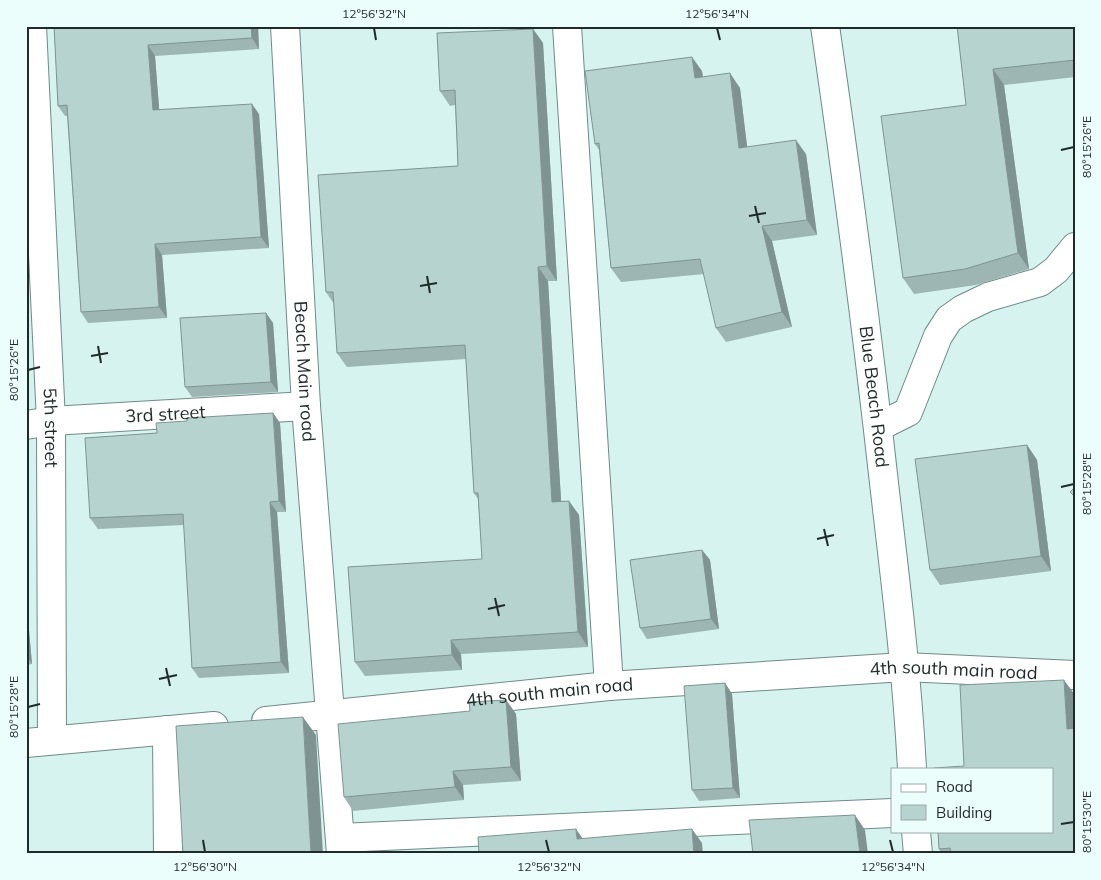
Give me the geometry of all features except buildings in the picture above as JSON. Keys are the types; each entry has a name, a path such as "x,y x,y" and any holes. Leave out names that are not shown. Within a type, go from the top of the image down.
{"street":[{"name":"5th street","path":"32,26 39,423 39,741"},
{"name":"Beach Main road","path":"285,26 306,406 329,716 341,846"},
{"path":"567,26 609,686"},
{"name":"Blue Beach Road","path":"825,26 857,250 878,427 904,667 912,768"},
{"path":"878,427 908,412 938,336 948,319 963,309 988,297 1040,282 1056,270 1075,247"},
{"name":"3rd street","path":"39,423 306,406"},
{"name":"4th south main road","path":"39,741 329,716 609,686 904,667 1075,675"},
{"path":"167,730 168,854"},
{"path":"341,846 891,813"},
{"path":"916,832 918,854"}]}
